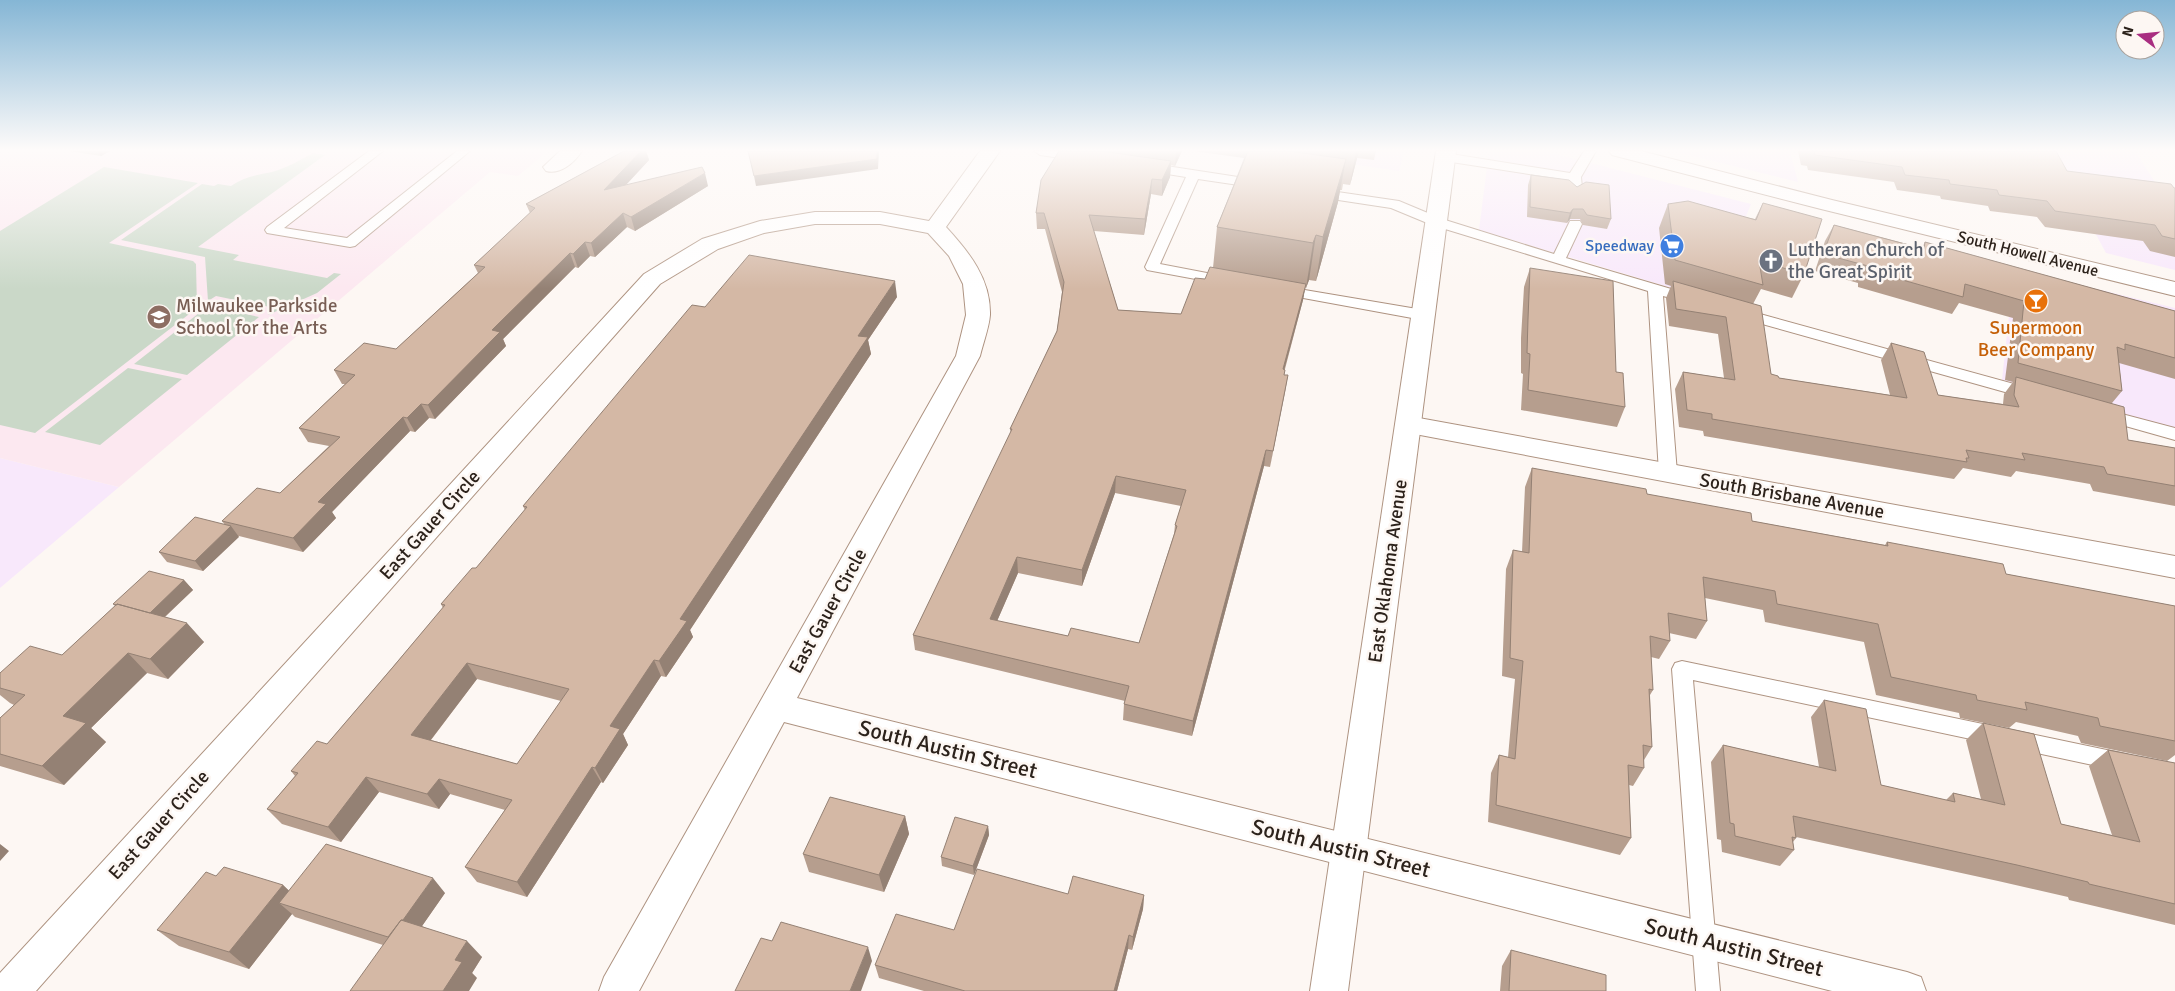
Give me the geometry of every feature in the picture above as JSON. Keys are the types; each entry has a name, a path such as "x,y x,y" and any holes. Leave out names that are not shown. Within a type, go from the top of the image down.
{"street":[{"path":"935,228 957,197"},
{"name":"East Oklahoma Avenue","path":"1329,991 1440,197"},
{"name":"South Howell Avenue","path":"1798,197 2175,289"},
{"name":"East Gauer Circle","path":"10,991 652,279 710,244 760,227 815,218 880,218 935,228 959,254 974,284 978,315 968,356 618,991"},
{"name":"South Brisbane Avenue","path":"1408,425 2175,566"},
{"name":"South Austin Street","path":"775,706 1907,991"}],"lane":[{"path":"316,197 272,230 350,243 407,197"},
{"path":"1184,197 1152,267 1240,283"},
{"path":"1349,197 1394,204 1437,222 1708,304"},
{"path":"1558,260 1575,224"},
{"path":"1270,288 1423,315"},
{"path":"1655,288 1668,473"},
{"path":"1725,310 2041,397"},
{"path":"2089,410 2175,434"},
{"path":"1708,991 1682,669 2136,766"}],"shaded area":[{"name":"Milwaukee Parkside School for the Arts","path":"0,197 460,197 119,487 0,458"},
{"path":"1483,197 1725,197 1751,204 1712,300 1479,230"},
{"path":"2076,197 2165,197 2175,213 2175,270 2106,253"},
{"path":"2014,269 2175,308 2175,428 2002,380"},
{"path":"0,458 119,487 0,588"}],"green space":[{"path":"55,197 177,197 109,243 193,261 196,264 197,308 35,433 0,425 0,231"},
{"path":"183,197 267,197 198,247 239,255 233,260 327,278 334,273 341,274 317,293 268,315 275,308 216,296 208,301 205,257 121,240"},
{"path":"208,306 259,317 187,375 134,364"},
{"path":"128,368 182,379 100,445 45,432"}],"building":[{"path":"538,197 664,197 631,217 623,213 591,243 585,242 573,254 570,253 492,330 500,332 428,405 421,404 407,418 403,417 318,502 326,504 293,538 222,521 257,488 280,493 340,437 299,428 355,375 334,370 364,343 396,349 485,267 474,265 535,208 526,204"},
{"path":"1038,197 1149,197 1145,219 1089,215 1118,310 1181,314 1195,278 1205,279 1210,267 1306,284 1283,369 1285,370 1284,375 1288,375 1273,451 1266,450 1193,721 1124,704 1129,686 913,635 1057,331 1064,282 1044,213 1036,213","holes":["1116,476 1186,490 1175,525 1177,526 1139,643 1071,628 1068,636 990,619 1017,557 1082,570"]},
{"path":"1229,197 1335,197 1323,237 1316,235 1313,243 1217,227"},
{"path":"1530,197 1610,197 1611,219 1587,215 1583,209 1573,209 1570,213 1530,207"},
{"path":"2017,197 2175,197 2175,239 2162,236 2155,225 2055,211 2047,201"},
{"path":"1688,201 1756,220 1763,203 1822,219 1804,274 1759,261 1763,285 1675,260 1668,204"},
{"path":"1834,225 1924,249 1925,242 2175,311 2175,358 2125,344 2125,350 2117,347 2122,391 2018,363 2024,301 1965,284 1963,297 1867,270 1868,266 1823,254"},
{"path":"749,255 895,281 858,336 868,337 680,619 687,621 659,661 654,660 610,726 620,729 595,768 592,767 517,882 465,867 512,800 439,779 427,794 366,777 328,827 267,809 298,773 291,771 317,741 327,744 445,605 441,604 472,568 476,568 527,507 523,506 692,305 705,307","holes":["467,663 569,689 517,764 411,735"]},
{"path":"1530,268 1613,281 1616,372 1623,373 1625,407 1528,390 1530,354 1527,353"},
{"path":"1673,281 1761,306 1771,374 1779,378 1907,398 1891,343 1924,352 1938,395 2019,407 2014,395 2016,377 2124,407 2128,440 2175,448 2175,486 2107,474 2104,467 2022,453 2025,460 1966,450 1969,458 1966,458 1967,462 1712,419 1712,414 1687,410 1683,372 1735,380 1726,317 1676,309"},
{"path":"1532,468 1646,489 1647,494 1751,513 1752,521 1888,546 1887,542 2003,564 2006,574 2175,606 2175,741 2100,726 2098,718 2025,702 2027,710 1977,700 1976,695 1891,677 1878,624 1777,604 1775,591 1703,577 1707,621 1668,613 1670,641 1650,636 1653,690 1649,689 1652,747 1643,745 1644,768 1628,765 1631,838 1496,805 1499,755 1515,759 1523,661 1510,658 1513,550 1529,553"},
{"path":"195,517 231,526 195,561 159,552"},
{"path":"149,571 184,580 150,613 113,604"},
{"path":"117,604 187,623 150,659 128,653 63,716 86,723 42,766 0,754 0,718 25,695 0,688 0,673 30,646 62,655"},
{"path":"1824,700 1866,709 1881,785 1955,802 1953,793 2005,805 1983,723 2034,734 2061,824 2140,842 2108,750 2175,763 2175,904 2017,865 1793,816 1796,838 1792,837 1794,850 1735,836 1734,824 1730,823 1723,745 1836,771"},
{"path":"830,797 905,816 879,875 803,854"},
{"path":"955,817 988,826 973,866 941,857"},
{"path":"326,844 433,878 403,920 388,937 279,903"},
{"path":"224,867 283,885 229,952 157,930 206,872 216,876"},
{"path":"977,869 1068,894 1073,876 1144,895 1133,937 1129,935 1114,991 965,991 875,965 896,914 954,930"},
{"path":"401,920 467,941 455,960 462,962 443,991 350,991"},
{"path":"781,922 868,947 850,991 735,991 761,938 772,941"},
{"path":"1511,950 1606,975 1606,991 1509,991"}],"place":[{"name":"Speedway","path":"1672,246"},
{"name":"Lutheran Church of the Great Spirit","path":"1771,261"},
{"name":"Supermoon Beer Company","path":"2036,301"},
{"name":"Milwaukee Parkside School for the Arts","path":"159,317"}]}
